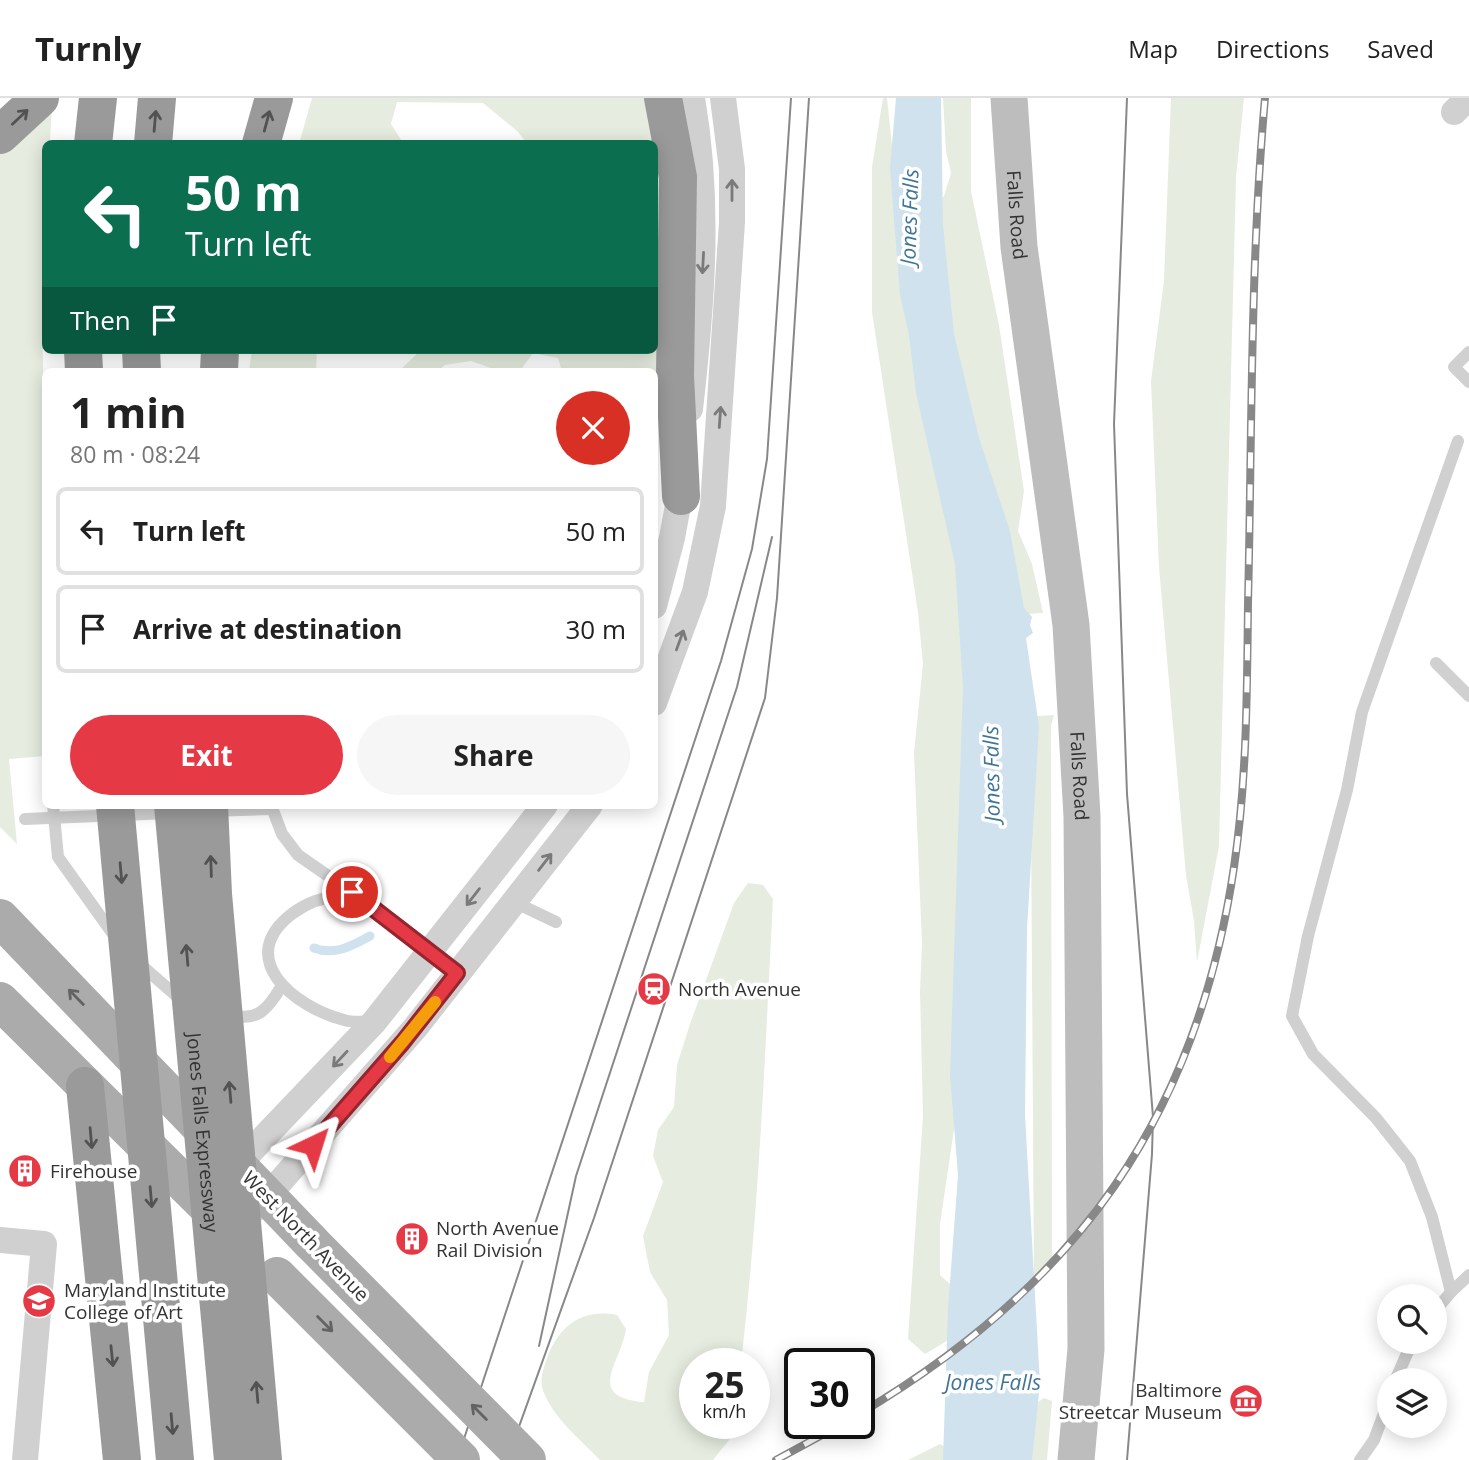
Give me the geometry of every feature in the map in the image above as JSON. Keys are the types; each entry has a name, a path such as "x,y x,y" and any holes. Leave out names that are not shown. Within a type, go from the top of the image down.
{"highway":[{"path":"0,135 40,98"},
{"path":"93,140 98,98"},
{"path":"153,140 157,98"},
{"path":"262,140 274,98"},
{"path":"663,98 678,177 675,376 681,496"},
{"path":"115,809 175,1460"},
{"name":"Jones Falls Expressway","path":"173,809 233,1460"},
{"path":"209,809 214,908 263,1460"},
{"path":"85,1086 122,1460"}],"main road":[{"name":"Falls Road","path":"1009,98 1019,247 1071,625 1082,816 1086,1349 1076,1460"},
{"name":"West North Avenue","path":"0,918 267,1197 527,1460"},
{"path":"0,1001 461,1460"}],"street":[{"path":"658,590 681,496 699,330 705,222 692,98"},
{"path":"658,693 695,593 713,506 732,222 732,169 723,98"},
{"path":"203,1202 374,1022 542,809"},
{"path":"234,1233 403,1042 587,809"},
{"path":"0,1240 44,1244 25,1460"}],"lane":[{"path":"1469,352 1454,367 1469,382"},
{"path":"1451,1292 1423,1188 1410,1161 1376,1118 1313,1054 1292,1016 1308,936 1348,790 1362,712 1458,440"},
{"path":"1436,663 1469,696"},
{"path":"25,819 54,811 162,809"},
{"path":"272,809 282,834 298,855 370,905 457,973"},
{"path":"54,811 58,858 107,930 181,1000 236,1016 256,1015 268,1008 281,987"},
{"path":"370,905 339,897 314,900 280,923 269,954 281,987 304,1005 345,1021 374,1022"},
{"path":"514,902 556,922"},
{"path":"1447,1297 1469,1275"},
{"path":"1362,1459 1377,1432"}],"shaded area":[{"path":"52,98 50,140 42,140 42,756 9,759 17,844 0,827 0,149"},
{"path":"312,98 648,98 662,145 658,483 658,368 561,368 558,358 538,354 658,354 658,140 524,140 483,103 397,102 391,124 401,140 300,140"},
{"path":"883,98 887,98 900,222 924,220 944,196 951,173 946,151 943,98 971,98 971,191 999,325 1024,491 1018,531 1032,564 1043,613 977,617 962,1075 940,1224 940,1275 974,1306 977,1323 925,1354 908,1339 923,1116 920,992 922,943 914,753 923,664 918,612 872,312 872,167"},
{"path":"1171,98 1244,98 1236,177 1219,846 1197,962 1194,921 1186,875 1159,567 1151,381 1164,281"},
{"path":"251,354 317,354 316,368 249,368"},
{"path":"417,354 532,354 522,368 491,368 471,361 441,368 402,368"},
{"path":"1054,715 1051,726 1052,1260 1034,1277 1031,820 1024,734 1037,716"},
{"path":"748,883 763,885 773,899 757,1189 743,1348 679,1348 679,1439 730,1439 713,1460 600,1460 553,1410 542,1386 543,1369 558,1337 573,1322 593,1314 617,1315 626,1329 611,1376 611,1386 615,1393 626,1399 644,1402 649,1372 669,1335 667,1300 650,1272 643,1236 663,1182 653,1156 658,1130 674,1107 677,1065 734,903"},
{"path":"1044,1398 1052,1401 1047,1460 1030,1460 1038,1402"},
{"path":"940,1444 954,1452 954,1460 908,1460"}],"water":[{"name":"Jones Falls","path":"896,98 941,98 943,225 954,334 979,438 1010,531 1024,608 1032,617 1030,625 1033,633 1026,638 1039,726 1027,929 1025,1115 1040,1384 1032,1460 943,1460 948,1309 958,1175 950,1075 963,687 955,564 916,393 909,335 900,295 890,168"}],"waterway":[{"path":"314,948 336,950 370,936"}],"tram line":[{"path":"457,1460 721,661 752,549 767,459 791,98"},
{"path":"507,1460 594,1218 765,698 777,598 809,98"},
{"path":"1127,98 1114,424 1127,794 1153,1117 1127,1460"},
{"path":"539,1346 576,1176 737,687 772,537"}],"railway":[{"path":"875,1404 936,1364 1004,1310 1063,1251 1114,1187 1156,1117 1190,1040 1216,957 1234,867 1244,768 1254,287 1265,98"},
{"path":"776,1460 815,1439"}],"slow traffic":[{"path":"390,1057 435,1002"}],"place":[{"name":"North Avenue","path":"654,989"},
{"name":"Firehouse","path":"25,1171"},
{"name":"North Avenue Rail Division","path":"412,1239"},
{"name":"Maryland Institute College of Art","path":"39,1301"},
{"name":"Baltimore Streetcar Museum","path":"1246,1401"}],"route":[{"path":"313,1145 415,1028 457,973 352,892"}]}
